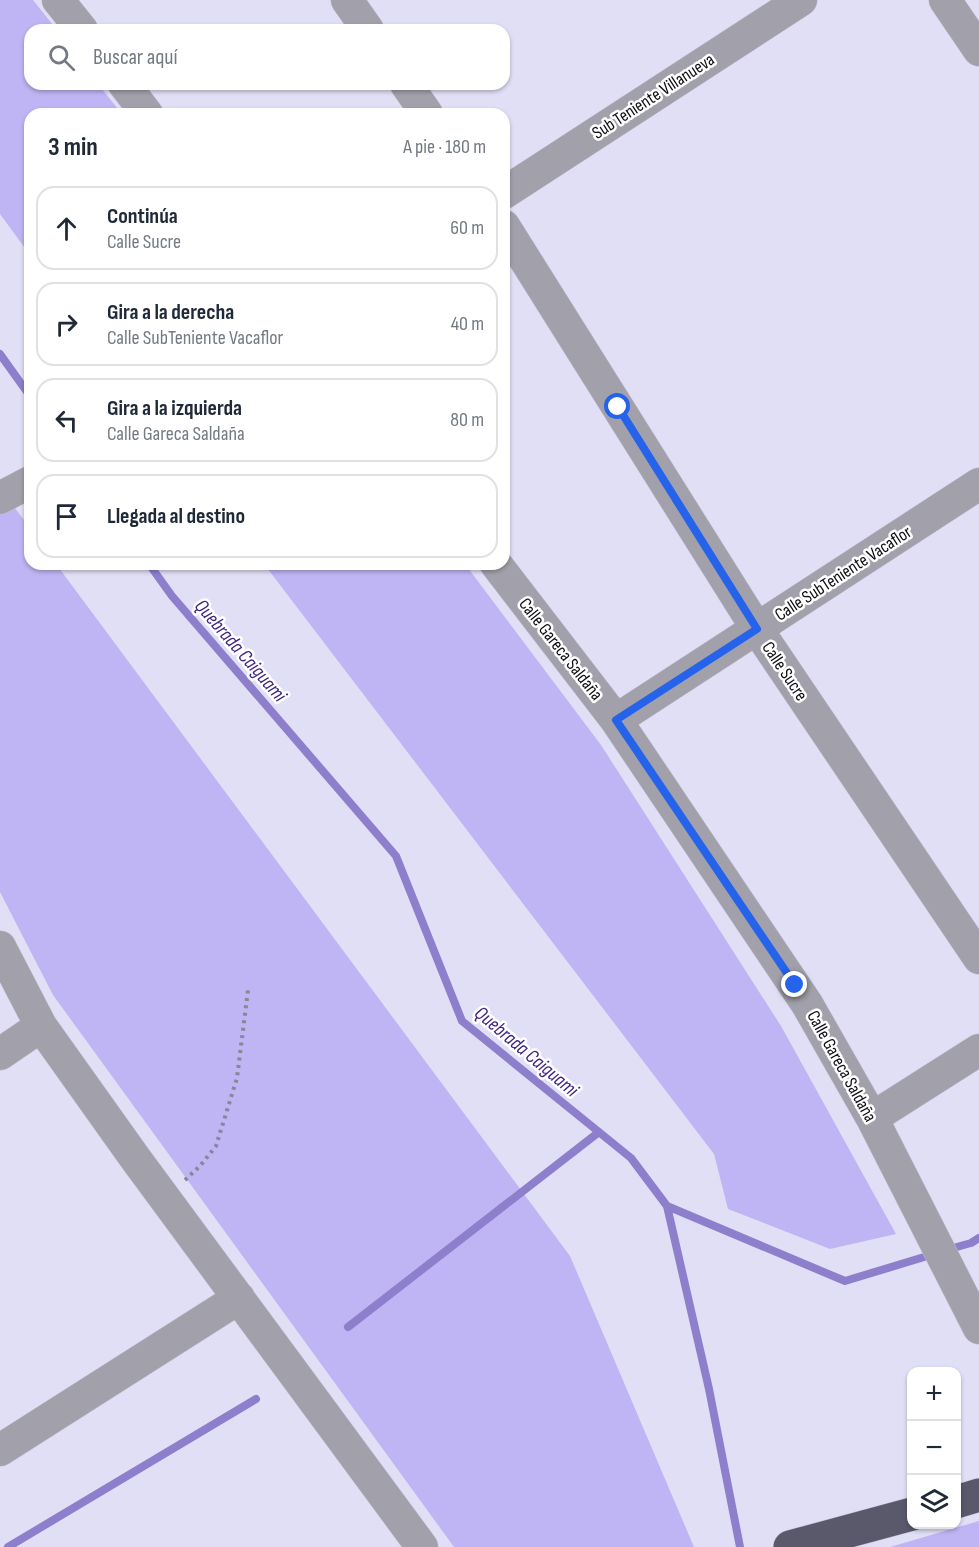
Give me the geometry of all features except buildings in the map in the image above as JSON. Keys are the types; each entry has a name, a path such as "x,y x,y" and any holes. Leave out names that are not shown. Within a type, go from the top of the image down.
{"highway":[{"path":"961,1501 979,1495"},
{"path":"790,1547 907,1515"}],"street":[{"path":"58,0 77,24"},
{"path":"347,0 364,24"},
{"name":"Sub Teniente Villanueva","path":"510,189 801,0"},
{"path":"945,0 979,50"},
{"path":"129,90 142,108"},
{"path":"410,90 423,108"},
{"name":"Calle Sucre","path":"510,236 757,629 979,958"},
{"name":"Calle SubTeniente Vacaflor","path":"616,720 979,484"},
{"path":"0,498 24,485"},
{"name":"Calle Gareca Saldaña","path":"501,570 616,720 807,1004 872,1118 979,1328"},
{"path":"0,947 40,1026 422,1547"},
{"path":"0,1054 40,1026"},
{"path":"872,1118 979,1050"},
{"path":"0,1450 238,1298"}],"path":[{"path":"165,1198 200,1166 216,1146 237,1078 248,990"}],"shaded area":[{"path":"0,0 33,0 52,24 24,24 24,90 103,90 117,108 24,108 24,247 0,214"},
{"path":"0,488 24,520 24,570 60,570 570,1256 694,1547 454,1547 53,995 0,892"},
{"path":"269,570 470,570 601,745 781,1026 896,1234 830,1249 728,1209 714,1154"},
{"path":"979,1521 979,1547 890,1547 952,1529 961,1529 961,1526"}],"waterway":[{"name":"Quebrada Caiguami","path":"0,354 24,388"},
{"name":"Quebrada Caiguami","path":"153,570 172,596 396,856 462,1021 631,1158 667,1206 709,1389 740,1547"},
{"path":"348,1327 599,1132"},
{"path":"667,1206 845,1281 934,1254"},
{"path":"946,1250 971,1243 979,1238"},
{"path":"8,1547 256,1399"}],"route":[{"path":"618,407 757,629 616,720 795,985"}]}
